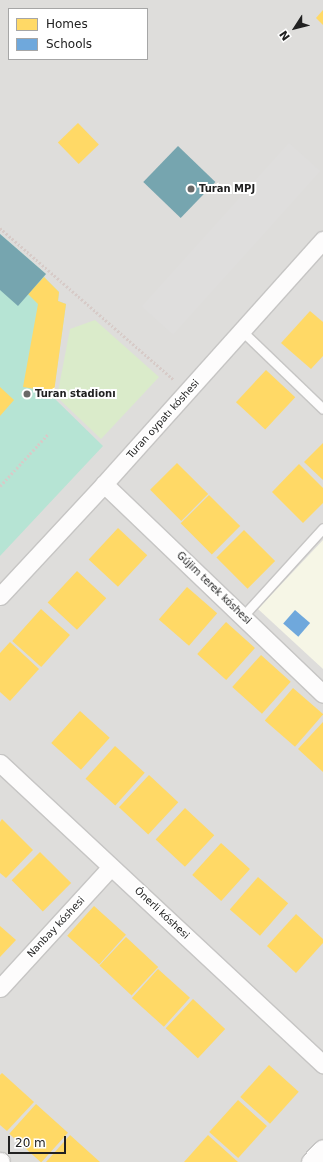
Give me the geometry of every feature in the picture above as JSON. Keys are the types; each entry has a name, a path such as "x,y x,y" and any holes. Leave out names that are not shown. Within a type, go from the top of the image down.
{"street":[{"name":"Turan oypatı kóshesi","path":"0,596 104,484 323,240"},
{"name":"Gújim terek kóshesi","path":"104,484 323,694"},
{"name":"Ónerli kóshesi","path":"0,763 323,1064"},
{"name":"Nanbay kóshesi","path":"0,988 111,867"},
{"path":"312,1162 323,1150"}],"lane":[{"path":"242,331 323,409"},
{"path":"243,616 323,528"}],"path":[{"path":"0,228 188,391"},
{"path":"0,486 49,433"}],"shaded area":[{"path":"0,0 323,0 323,1162 0,1162"},
{"path":"289,143 320,171 173,335 142,306"},
{"path":"323,540 323,669 258,609"}],"green space":[{"name":"Turan stadionı","path":"0,234 46,274 44,277 59,292 58,301 66,304 53,397 103,446 0,556"},
{"path":"95,320 159,377 101,439 57,397 70,329"}],"building: Homes":[{"path":"323,10 323,25 316,18"},
{"path":"78,123 99,145 79,164 58,142"},
{"path":"44,277 59,292 58,301 66,304 54,392 23,387 38,304 28,294"},
{"path":"310,311 323,322 323,356 311,369 281,343"},
{"path":"266,370 295,397 265,429 236,402"},
{"path":"0,387 14,400 0,416"},
{"path":"323,443 323,480 304,462"},
{"path":"177,463 208,494 181,521 150,490"},
{"path":"299,464 323,488 323,503 303,523 272,492"},
{"path":"209,495 240,526 212,554 181,523"},
{"path":"118,528 147,555 118,587 89,559"},
{"path":"244,530 275,561 248,589 216,558"},
{"path":"77,571 106,598 77,630 48,602"},
{"path":"187,587 217,613 189,646 159,619"},
{"path":"41,609 70,635 41,667 12,641"},
{"path":"226,622 255,648 226,680 197,654"},
{"path":"10,642 39,669 10,701 0,692 0,653"},
{"path":"261,655 291,682 262,714 232,687"},
{"path":"293,688 323,714 295,747 265,720"},
{"path":"80,711 110,738 81,770 51,743"},
{"path":"323,722 323,772 298,749"},
{"path":"115,746 145,773 115,805 86,779"},
{"path":"149,775 178,802 148,834 119,807"},
{"path":"185,808 214,835 185,867 156,839"},
{"path":"2,819 33,850 6,878 0,873 0,822"},
{"path":"221,843 250,869 221,901 192,875"},
{"path":"40,852 71,883 43,911 12,880"},
{"path":"258,877 288,903 260,936 230,909"},
{"path":"94,906 126,935 99,964 67,936"},
{"path":"296,914 323,939 323,943 296,973 267,946"},
{"path":"0,926 16,940 0,957"},
{"path":"126,937 158,967 132,996 99,966"},
{"path":"158,969 190,998 164,1027 132,998"},
{"path":"193,999 225,1029 198,1058 166,1028"},
{"path":"269,1065 299,1092 270,1124 240,1097"},
{"path":"2,1073 34,1102 7,1131 0,1125 0,1075"},
{"path":"238,1100 267,1126 238,1158 209,1132"},
{"path":"36,1104 68,1133 42,1162 9,1134"},
{"path":"70,1135 100,1162 46,1162"},
{"path":"208,1135 238,1162 184,1162"}],"building: Schools":[{"path":"295,610 310,623 298,637 283,624"}],"building: Public":[{"path":"178,146 215,182 181,218 143,182"},
{"path":"0,234 46,274 18,306 0,290"}],"place":[{"name":"Turan MPJ","path":"191,189"},
{"name":"Turan stadionı","path":"27,394"}]}
